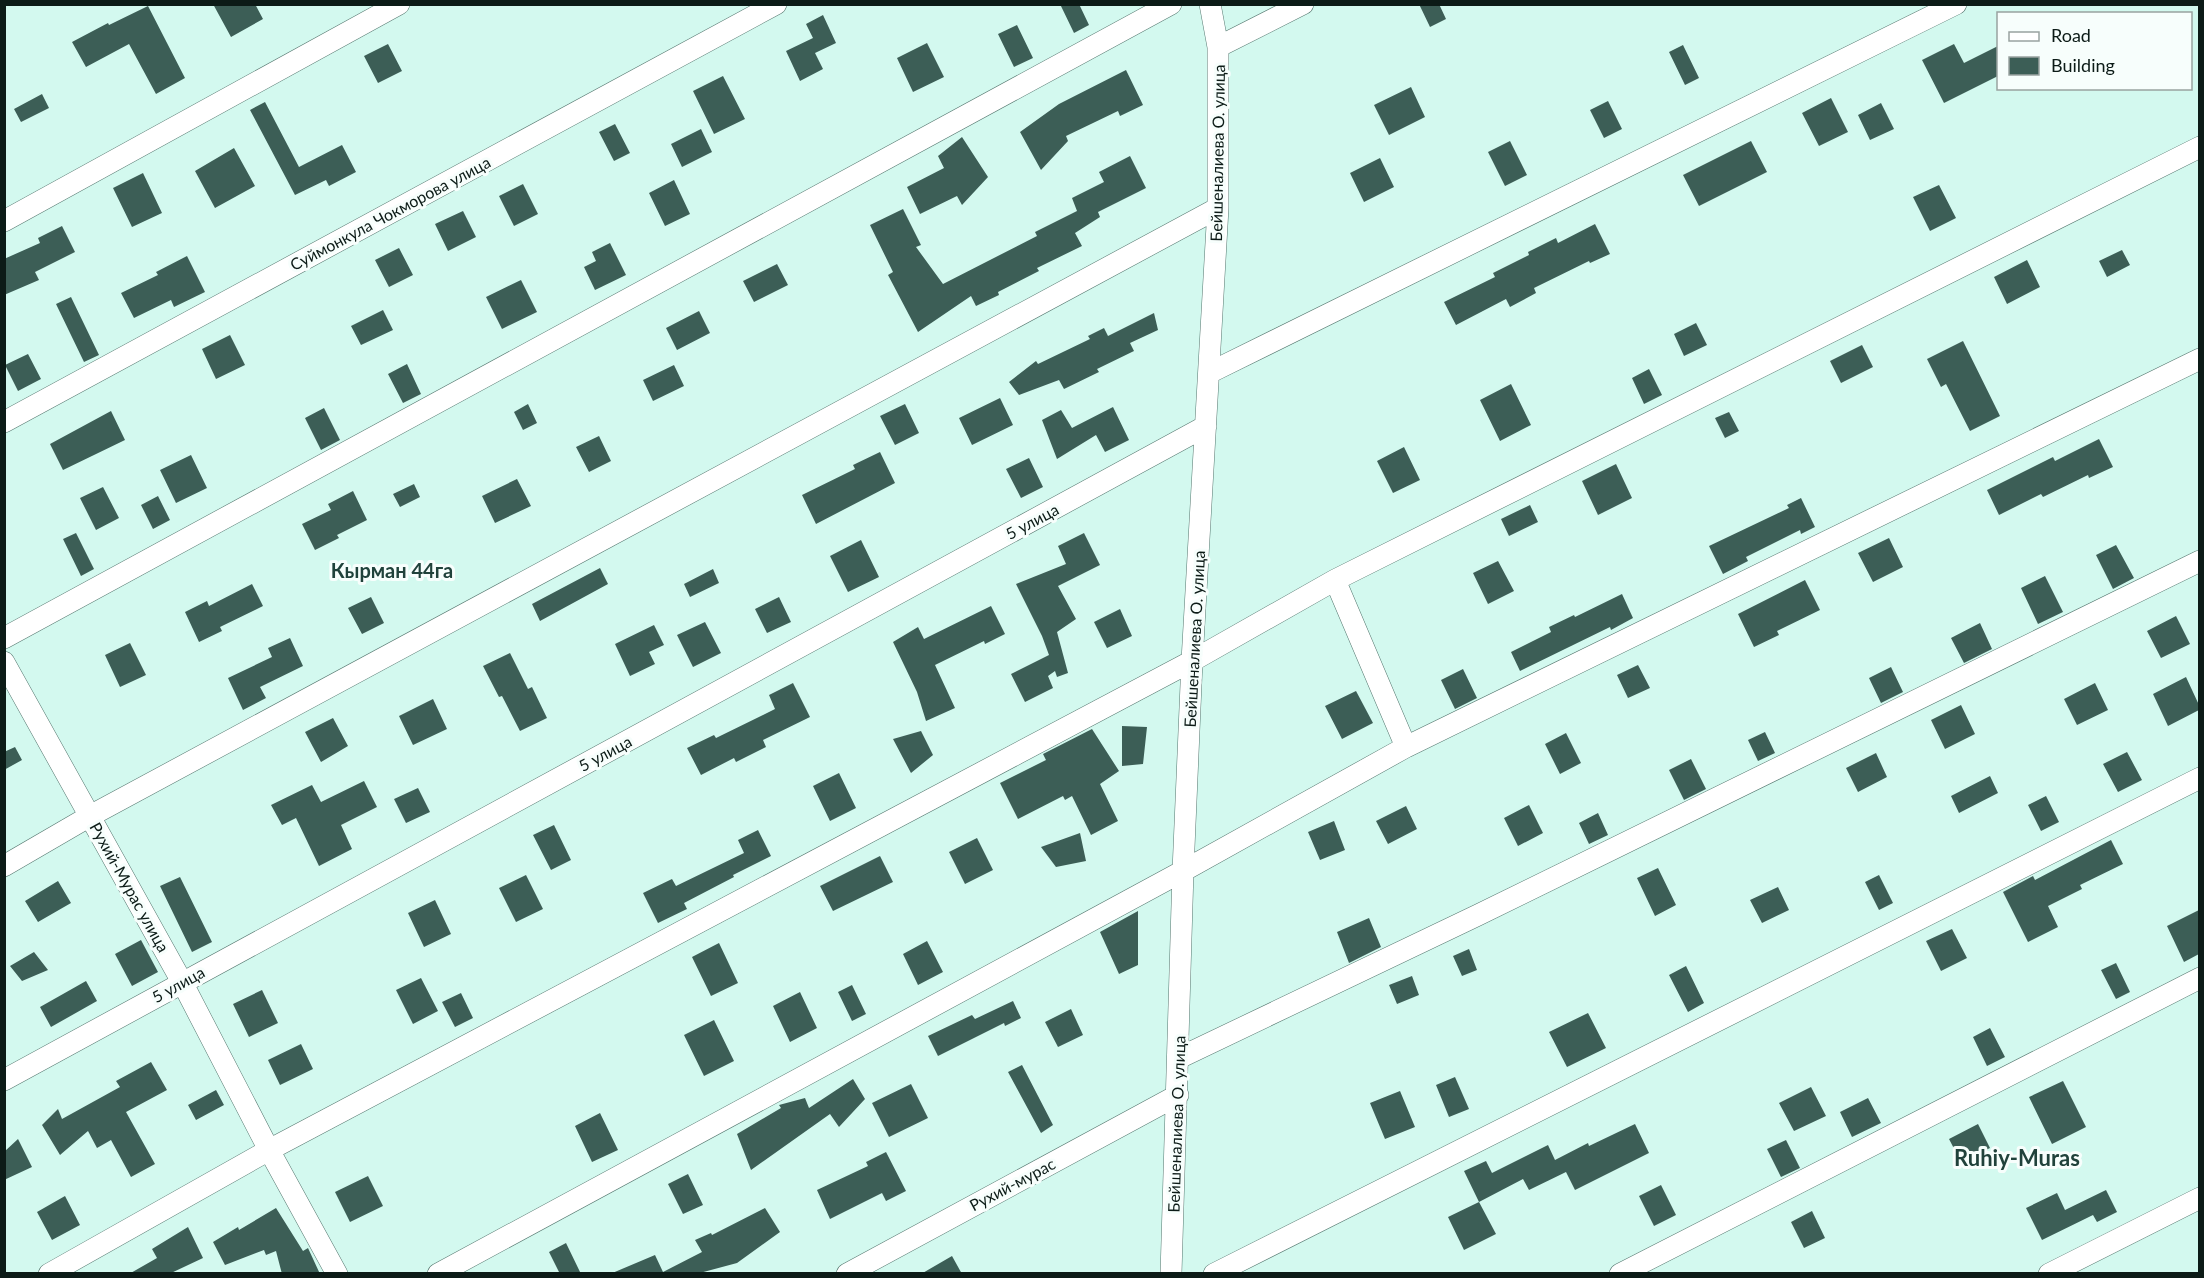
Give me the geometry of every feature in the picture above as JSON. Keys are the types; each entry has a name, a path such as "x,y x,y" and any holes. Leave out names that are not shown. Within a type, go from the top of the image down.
{"street":[{"path":"4,221 399,4"},
{"name":"Суймонкула Чокморова улица","path":"4,422 776,4"},
{"path":"4,638 1171,4"},
{"name":"Бейшеналиева О. улица","path":"1171,1274 1183,871 1192,661 1218,208 1218,47 1210,4"},
{"path":"1218,47 1303,4"},
{"path":"1209,373 1956,4"},
{"path":"49,1274 269,1150 1192,661 1335,580 2199,147"},
{"path":"4,866 90,816 1218,208"},
{"path":"438,1274 1183,871 1406,747 2199,359"},
{"name":"5 улица","path":"4,1080 1206,426"},
{"path":"1179,1058 1478,915 2199,561"},
{"path":"1335,580 1406,747"},
{"name":"Рухий-Мурас улица","path":"4,662 182,982 269,1150 337,1274"},
{"path":"1214,1274 2199,778"},
{"path":"1620,1274 2199,978"},
{"name":"Рухий-мурас","path":"848,1274 1178,1095"},
{"path":"2049,1274 2199,1198"}],"building":[{"path":"213,4 255,4 263,19 231,37"},
{"path":"1060,4 1079,4 1089,25 1074,33"},
{"path":"1419,4 1439,4 1446,19 1430,27"},
{"path":"148,6 185,78 156,94 129,44 86,67 72,42"},
{"path":"823,15 836,43 815,53 823,69 800,81 786,51 813,38 806,24"},
{"path":"1017,25 1033,58 1014,67 998,34"},
{"path":"927,43 944,77 913,92 897,58"},
{"path":"388,44 402,71 378,83 364,56"},
{"path":"1954,44 1964,63 1997,46 1997,76 1944,103 1922,60"},
{"path":"1683,45 1699,78 1685,85 1669,52"},
{"path":"1126,70 1143,105 1120,116 1118,111 1066,136 1068,141 1041,170 1020,132 1059,104"},
{"path":"723,76 745,119 714,134 693,91"},
{"path":"1411,87 1425,117 1389,135 1374,105"},
{"path":"42,94 49,108 21,122 14,109"},
{"path":"1831,98 1848,132 1819,146 1802,113"},
{"path":"1608,101 1622,129 1604,138 1590,110"},
{"path":"265,102 299,167 342,145 356,172 329,186 326,180 295,195 250,110"},
{"path":"1881,103 1894,129 1870,140 1858,115"},
{"path":"615,124 630,153 614,161 599,132"},
{"path":"701,129 712,152 682,167 671,144"},
{"path":"962,137 988,177 962,205 957,196 920,214 907,187 944,168 938,156"},
{"path":"1510,141 1527,175 1505,186 1488,152"},
{"path":"1751,141 1767,172 1699,206 1683,175"},
{"path":"234,148 255,186 215,208 195,171"},
{"path":"1130,156 1146,188 1098,212 1100,217 1075,233 1082,246 1037,268 1039,271 976,306 971,296 918,332 888,275 893,272 870,225 903,209 921,245 916,247 943,284 1037,236 1035,232 1077,211 1072,198 1104,182 1099,172"},
{"path":"1380,158 1394,187 1364,202 1350,173"},
{"path":"143,173 162,213 132,227 113,188"},
{"path":"674,180 690,214 665,226 649,193"},
{"path":"523,184 538,214 514,226 499,196"},
{"path":"1939,185 1956,218 1930,231 1913,197"},
{"path":"463,211 476,237 448,251 435,224"},
{"path":"1595,224 1610,254 1590,263 1589,261 1534,288 1536,293 1510,307 1506,299 1456,325 1444,302 1495,277 1493,273 1529,255 1528,252 1556,238 1558,243"},
{"path":"62,226 75,252 35,272 39,280 4,295 4,259 40,243 38,238"},
{"path":"610,243 626,275 595,290 584,267 596,261 592,252"},
{"path":"399,248 413,275 389,287 375,260"},
{"path":"2122,250 2130,265 2107,277 2099,261"},
{"path":"187,256 205,292 174,307 171,300 134,318 121,293 158,275 156,272"},
{"path":"2027,260 2040,287 2007,304 1994,277"},
{"path":"777,264 788,285 754,302 743,281"},
{"path":"521,280 537,312 502,329 486,297"},
{"path":"71,297 99,355 84,362 56,304"},
{"path":"383,310 393,330 361,345 351,326"},
{"path":"699,311 710,333 677,350 666,328"},
{"path":"1154,313 1158,330 1130,343 1134,351 1097,369 1099,372 1064,389 1059,380 1019,395 1009,382 1036,361 1038,364 1090,339 1088,336 1104,328 1108,336"},
{"path":"1696,323 1707,345 1684,356 1674,334"},
{"path":"230,335 245,365 216,379 202,349"},
{"path":"1963,341 2000,416 1970,431 1946,384 1941,387 1927,359"},
{"path":"1862,345 1873,367 1841,383 1830,361"},
{"path":"28,354 41,379 18,391 5,365"},
{"path":"407,364 421,394 403,403 388,374"},
{"path":"674,365 684,386 653,401 643,380"},
{"path":"1649,369 1662,395 1644,404 1632,378"},
{"path":"1511,384 1531,425 1500,441 1480,400"},
{"path":"1000,398 1013,425 972,445 959,418"},
{"path":"528,404 537,423 523,430 514,412"},
{"path":"905,404 919,433 895,445 880,416"},
{"path":"1113,407 1129,440 1105,452 1096,435 1057,459 1042,420 1061,410 1072,428"},
{"path":"324,408 340,440 321,450 305,418"},
{"path":"111,411 125,440 63,470 50,444"},
{"path":"1729,412 1739,431 1725,438 1715,418"},
{"path":"599,436 611,461 589,472 576,447"},
{"path":"2099,439 2113,467 2089,478 2088,475 2043,497 2041,494 1999,515 1987,490 2053,457 2055,461"},
{"path":"1404,447 1420,480 1393,493 1377,461"},
{"path":"880,452 895,483 816,524 802,495 855,469 853,465"},
{"path":"191,455 207,488 176,503 160,470"},
{"path":"1029,458 1043,487 1021,498 1006,469"},
{"path":"1616,464 1632,498 1598,515 1582,481"},
{"path":"517,479 531,506 495,523 482,496"},
{"path":"414,484 420,497 400,507 393,494"},
{"path":"103,487 119,518 96,530 80,498"},
{"path":"353,491 367,520 337,535 339,538 315,550 302,524 331,510 328,504"},
{"path":"158,496 170,520 153,529 141,505"},
{"path":"1801,498 1815,527 1801,534 1800,530 1746,557 1748,561 1723,574 1709,546 1789,508 1787,505"},
{"path":"1530,505 1538,522 1509,536 1501,519"},
{"path":"76,533 94,569 81,576 63,539"},
{"path":"1084,533 1100,565 1058,586 1076,619 1057,632 1068,673 1057,677 1055,671 1048,676 1053,688 1025,702 1011,674 1049,655 1016,584 1066,564 1058,546"},
{"path":"1889,538 1903,567 1873,582 1858,553"},
{"path":"861,540 879,577 848,592 830,556"},
{"path":"2116,545 2134,578 2113,589 2096,555"},
{"path":"1498,561 1514,591 1488,604 1473,573"},
{"path":"600,568 608,584 540,621 532,604"},
{"path":"713,569 719,583 690,597 684,584"},
{"path":"2045,576 2063,612 2038,624 2021,588"},
{"path":"1805,580 1820,610 1777,631 1779,635 1754,647 1738,614"},
{"path":"252,584 263,606 220,627 222,631 199,642 185,612 207,601 209,606"},
{"path":"1622,594 1633,618 1520,671 1511,652 1551,632 1549,627"},
{"path":"371,597 384,623 362,634 348,608"},
{"path":"779,597 791,622 767,633 755,609"},
{"path":"991,606 1005,634 985,644 984,641 935,665 955,708 926,721 917,692 893,642 918,627 924,639"},
{"path":"1120,609 1132,636 1107,648 1094,622"},
{"path":"2176,616 2190,644 2161,658 2147,631"},
{"path":"705,622 721,653 693,667 677,635"},
{"path":"1980,623 1992,649 1964,663 1951,638"},
{"path":"654,625 664,645 649,652 655,664 630,676 615,644"},
{"path":"290,638 303,666 260,687 266,698 243,710 228,678 272,657 268,648"},
{"path":"130,643 146,675 120,687 105,655"},
{"path":"510,653 528,689 532,687 547,718 520,731 483,666"},
{"path":"1638,665 1650,688 1628,698 1617,675"},
{"path":"1891,667 1903,692 1881,703 1869,678"},
{"path":"1463,669 1477,698 1455,709 1441,680"},
{"path":"2186,677 2199,705 2199,710 2168,726 2153,694"},
{"path":"793,683 810,717 763,740 766,747 736,762 734,758 701,775 687,748 714,735 716,738 775,709 769,695"},
{"path":"2095,683 2108,710 2077,725 2064,699"},
{"path":"1356,691 1373,723 1342,739 1325,706"},
{"path":"433,699 447,729 413,745 399,716"},
{"path":"1961,705 1975,734 1945,749 1931,720"},
{"path":"333,718 348,746 321,762 305,732"},
{"path":"1122,726 1147,727 1143,764 1122,766"},
{"path":"1092,729 1119,771 1100,784 1118,821 1091,835 1072,796 1065,800 1063,796 1018,819 1000,783 1046,760 1043,754"},
{"path":"921,731 933,755 911,773 893,739"},
{"path":"1765,732 1775,753 1758,761 1748,740"},
{"path":"1566,733 1581,763 1560,774 1545,744"},
{"path":"15,747 22,760 4,770 4,752"},
{"path":"2127,752 2142,780 2118,792 2103,764"},
{"path":"1876,753 1887,777 1858,792 1846,768"},
{"path":"1691,759 1706,789 1684,800 1669,770"},
{"path":"839,773 856,808 830,821 813,786"},
{"path":"1990,776 1998,793 1959,813 1951,796"},
{"path":"364,781 377,807 341,825 352,849 319,866 296,818 282,825 271,805 312,785 321,802"},
{"path":"418,788 430,812 406,823 394,799"},
{"path":"2046,796 2059,822 2041,831 2028,805"},
{"path":"1529,805 1543,833 1518,846 1504,818"},
{"path":"1406,806 1417,829 1388,844 1376,821"},
{"path":"1598,813 1608,835 1589,844 1579,823"},
{"path":"1334,821 1345,850 1320,860 1308,832"},
{"path":"554,825 571,860 551,870 533,835"},
{"path":"758,830 771,856 684,903 687,909 658,923 643,893 672,879 676,886 744,853 738,840"},
{"path":"1080,833 1086,861 1056,867 1041,847"},
{"path":"977,838 993,870 965,884 949,852"},
{"path":"2111,840 2123,864 2080,885 2082,889 2048,906 2058,927 2028,942 2003,892 2033,876 2035,880"},
{"path":"880,856 893,882 833,911 820,886"},
{"path":"1658,868 1676,905 1655,916 1637,878"},
{"path":"526,875 543,909 516,922 499,888"},
{"path":"1879,875 1893,903 1879,910 1865,882"},
{"path":"180,877 212,942 192,952 160,886"},
{"path":"58,881 71,903 38,922 25,901"},
{"path":"1778,887 1789,910 1762,923 1750,900"},
{"path":"435,900 451,934 424,947 408,913"},
{"path":"2199,910 2199,954 2184,962 2167,926"},
{"path":"1138,911 1138,965 1119,974 1100,932"},
{"path":"1369,918 1381,947 1349,963 1337,932"},
{"path":"1952,929 1967,958 1941,971 1926,941"},
{"path":"141,940 158,972 132,986 115,954"},
{"path":"927,941 943,972 918,985 903,954"},
{"path":"719,943 738,983 711,996 692,957"},
{"path":"1469,949 1477,970 1462,976 1453,956"},
{"path":"34,952 48,970 22,981 10,966"},
{"path":"2116,963 2130,992 2116,999 2101,970"},
{"path":"1686,966 1704,1003 1688,1012 1669,975"},
{"path":"1412,976 1419,995 1397,1004 1389,985"},
{"path":"421,978 438,1011 413,1024 396,990"},
{"path":"86,981 97,1001 51,1027 40,1007"},
{"path":"852,985 866,1014 852,1021 838,992"},
{"path":"262,990 278,1023 249,1037 233,1004"},
{"path":"800,992 817,1028 790,1042 773,1006"},
{"path":"461,993 473,1018 455,1027 442,1002"},
{"path":"1013,1001 1021,1018 1005,1026 1004,1023 938,1056 928,1036 972,1015 975,1019"},
{"path":"1071,1009 1083,1035 1058,1047 1045,1022"},
{"path":"1588,1013 1606,1048 1567,1067 1549,1032"},
{"path":"714,1020 734,1061 704,1076 684,1035"},
{"path":"1990,1028 2005,1057 1987,1066 1973,1037"},
{"path":"301,1044 313,1069 280,1085 268,1060"},
{"path":"151,1062 167,1090 126,1112 155,1164 131,1177 111,1140 97,1148 88,1131 60,1155 42,1125 58,1109 62,1119 120,1087 116,1081"},
{"path":"1022,1065 1053,1125 1041,1133 1008,1072"},
{"path":"1455,1077 1469,1109 1449,1117 1436,1085"},
{"path":"853,1079 865,1099 839,1127 830,1114 751,1170 737,1134 781,1108 779,1105 805,1098 809,1108"},
{"path":"2063,1081 2086,1127 2052,1144 2029,1097"},
{"path":"911,1084 928,1118 889,1137 872,1103"},
{"path":"1811,1087 1826,1116 1794,1131 1779,1103"},
{"path":"216,1090 224,1105 196,1120 188,1105"},
{"path":"1400,1091 1415,1127 1385,1139 1370,1103"},
{"path":"1868,1098 1881,1123 1852,1137 1840,1112"},
{"path":"600,1113 618,1150 592,1162 575,1126"},
{"path":"1635,1124 1649,1153 1575,1190 1566,1172 1529,1190 1523,1179 1479,1202 1464,1171 1486,1161 1492,1173 1548,1145 1555,1160 1588,1143 1589,1146"},
{"path":"1978,1124 1990,1148 1961,1162 1949,1139"},
{"path":"18,1139 32,1167 4,1180 4,1152"},
{"path":"1786,1140 1800,1168 1781,1177 1767,1149"},
{"path":"886,1152 906,1191 886,1201 882,1193 830,1219 817,1190 868,1166 866,1162"},
{"path":"688,1174 703,1205 683,1214 668,1184"},
{"path":"368,1176 383,1206 350,1222 335,1192"},
{"path":"1661,1185 1676,1215 1654,1226 1639,1196"},
{"path":"2106,1190 2117,1212 2097,1222 2093,1215 2042,1240 2026,1208 2057,1193 2065,1210"},
{"path":"65,1196 80,1225 52,1240 37,1212"},
{"path":"1479,1202 1496,1234 1464,1250 1448,1217"},
{"path":"276,1208 303,1251 308,1248 320,1274 282,1274 276,1251 266,1255 264,1250 225,1265 213,1242"},
{"path":"765,1208 780,1232 737,1263 696,1274 610,1274 655,1255 663,1272 702,1252 695,1240 711,1233 712,1235"},
{"path":"1812,1211 1825,1238 1804,1248 1791,1222"},
{"path":"188,1227 203,1258 169,1274 129,1274 157,1258 152,1249"},
{"path":"566,1243 581,1274 560,1274 549,1252"},
{"path":"952,1256 962,1274 921,1274"}],"district":[{"name":"Кырман 44га","path":"392,570"},
{"name":"Ruhiy-Muras","path":"2017,1157"}]}
